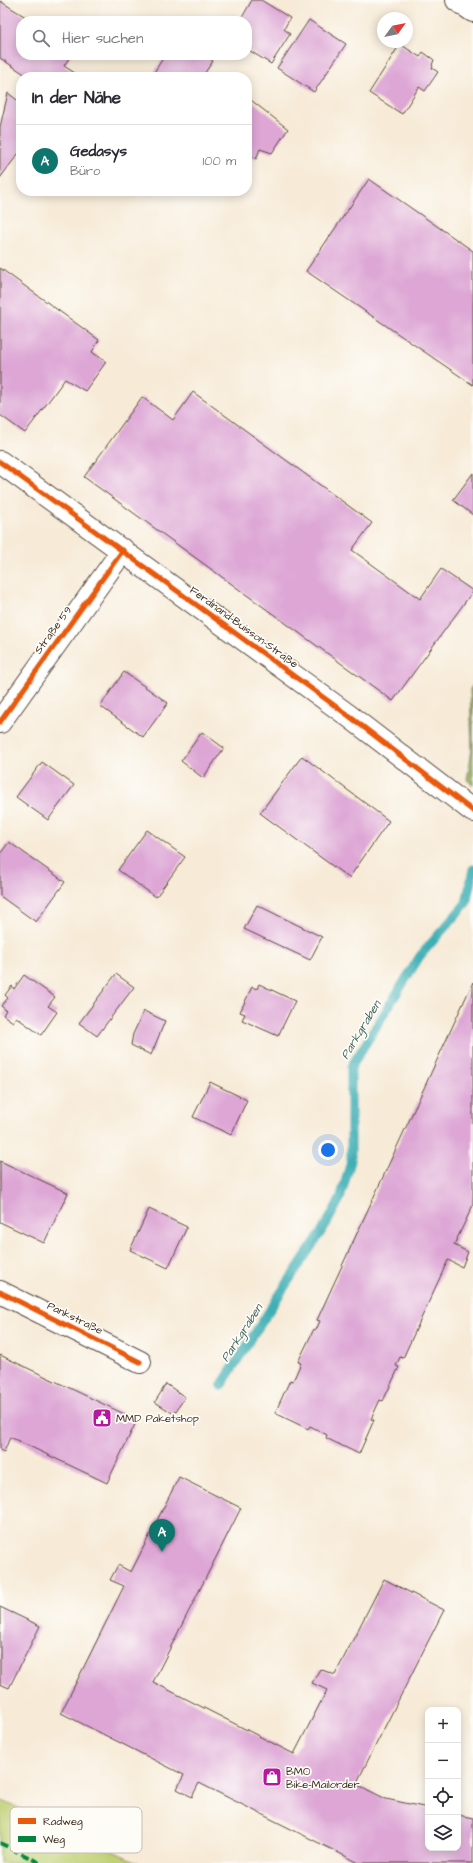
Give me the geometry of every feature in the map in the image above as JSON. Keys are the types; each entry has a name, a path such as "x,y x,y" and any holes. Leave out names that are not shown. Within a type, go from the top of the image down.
{"street":[{"path":"456,0 473,11"},
{"name":"Ferdinand-Buisson-Straße","path":"0,462 123,550 343,712 473,811"},
{"name":"Straße 59","path":"0,722 123,550"},
{"name":"Pankstraße","path":"0,1292 140,1362"}],"green space":[{"path":"473,685 473,785 467,780 472,749 470,689"},
{"path":"0,1800 16,1807 10,1807 10,1853 117,1853 139,1863 0,1863"}],"building":[{"path":"252,0 261,0 290,18 284,29 290,34 271,64 252,52 252,16 243,16"},
{"path":"0,1 24,16 16,16 16,60 68,60 64,66 73,72 21,72 0,58"},
{"path":"309,20 346,44 314,92 277,68"},
{"path":"397,48 406,48 420,57 423,52 434,60 432,68 438,72 425,91 419,87 402,114 369,93"},
{"path":"162,60 213,61 205,72 154,72"},
{"path":"8,93 16,99 16,157 0,178 0,127"},
{"path":"252,101 288,129 272,153 260,149 256,159 252,156"},
{"path":"369,179 473,251 473,385 306,271"},
{"path":"0,268 99,340 92,352 106,362 85,391 65,379 25,433 0,415"},
{"path":"193,392 372,523 352,550 420,599 441,569 473,591 393,701 84,477 142,397 173,420"},
{"path":"473,473 473,515 453,500"},
{"path":"124,672 168,703 143,737 100,706"},
{"path":"202,732 224,748 203,778 181,761"},
{"path":"302,756 389,821 349,878 260,813"},
{"path":"42,762 74,785 48,820 16,797"},
{"path":"147,830 185,857 156,897 118,870"},
{"path":"9,842 65,882 36,922 0,896 0,854"},
{"path":"257,905 322,937 310,960 244,929"},
{"path":"116,974 134,987 97,1036 79,1023"},
{"path":"24,975 55,997 48,1006 57,1012 41,1035 16,1017 13,1022 3,1015 6,1010 1,1006 8,998 5,995 12,986 14,989"},
{"path":"473,982 473,1205 454,1245 468,1252 462,1267 448,1260 403,1358 400,1357 396,1366 399,1367 383,1401 380,1400 371,1419 374,1420 359,1454 326,1438 327,1435 310,1426 308,1429 275,1413 290,1380 293,1381 301,1363 298,1362 314,1329 316,1330 320,1321 317,1320"},
{"path":"259,984 295,1001 278,1036 242,1020 245,1014 240,1012 252,987 257,989"},
{"path":"144,1011 165,1021 151,1055 131,1045 133,1034"},
{"path":"210,1082 247,1100 231,1135 193,1117"},
{"path":"0,1161 68,1193 44,1243 0,1222"},
{"path":"149,1209 187,1227 168,1268 130,1250"},
{"path":"0,1355 137,1420 107,1483 10,1437 4,1452 0,1450"},
{"path":"166,1384 185,1397 174,1414 155,1402"},
{"path":"179,1477 241,1508 153,1682 294,1754 327,1690 312,1683 320,1669 335,1675 384,1579 444,1610 356,1784 386,1799 425,1807 425,1851 461,1851 461,1816 473,1818 473,1863 359,1863 199,1783 192,1797 177,1789 184,1775 61,1713 124,1586 110,1580 118,1565 131,1572"},
{"path":"0,1607 40,1626 9,1688 0,1684"}],"waterway":[{"name":"Parkgraben","path":"221,1386 327,1223 340,1199 351,1161 351,1067 420,956 466,903 473,869"}],"marked path":[{"path":"0,1843 10,1848"},
{"path":"20,1853 40,1863"}],"cycle path":[{"path":"0,462 349,716 473,811"},
{"path":"0,722 123,550"},
{"path":"0,1292 140,1362"}],"place":[{"name":"MMD Paketshop","path":"102,1418"},
{"name":"Gedasys","path":"162,1552"},
{"name":"BMO Bike-Mailorder","path":"272,1777"}]}
